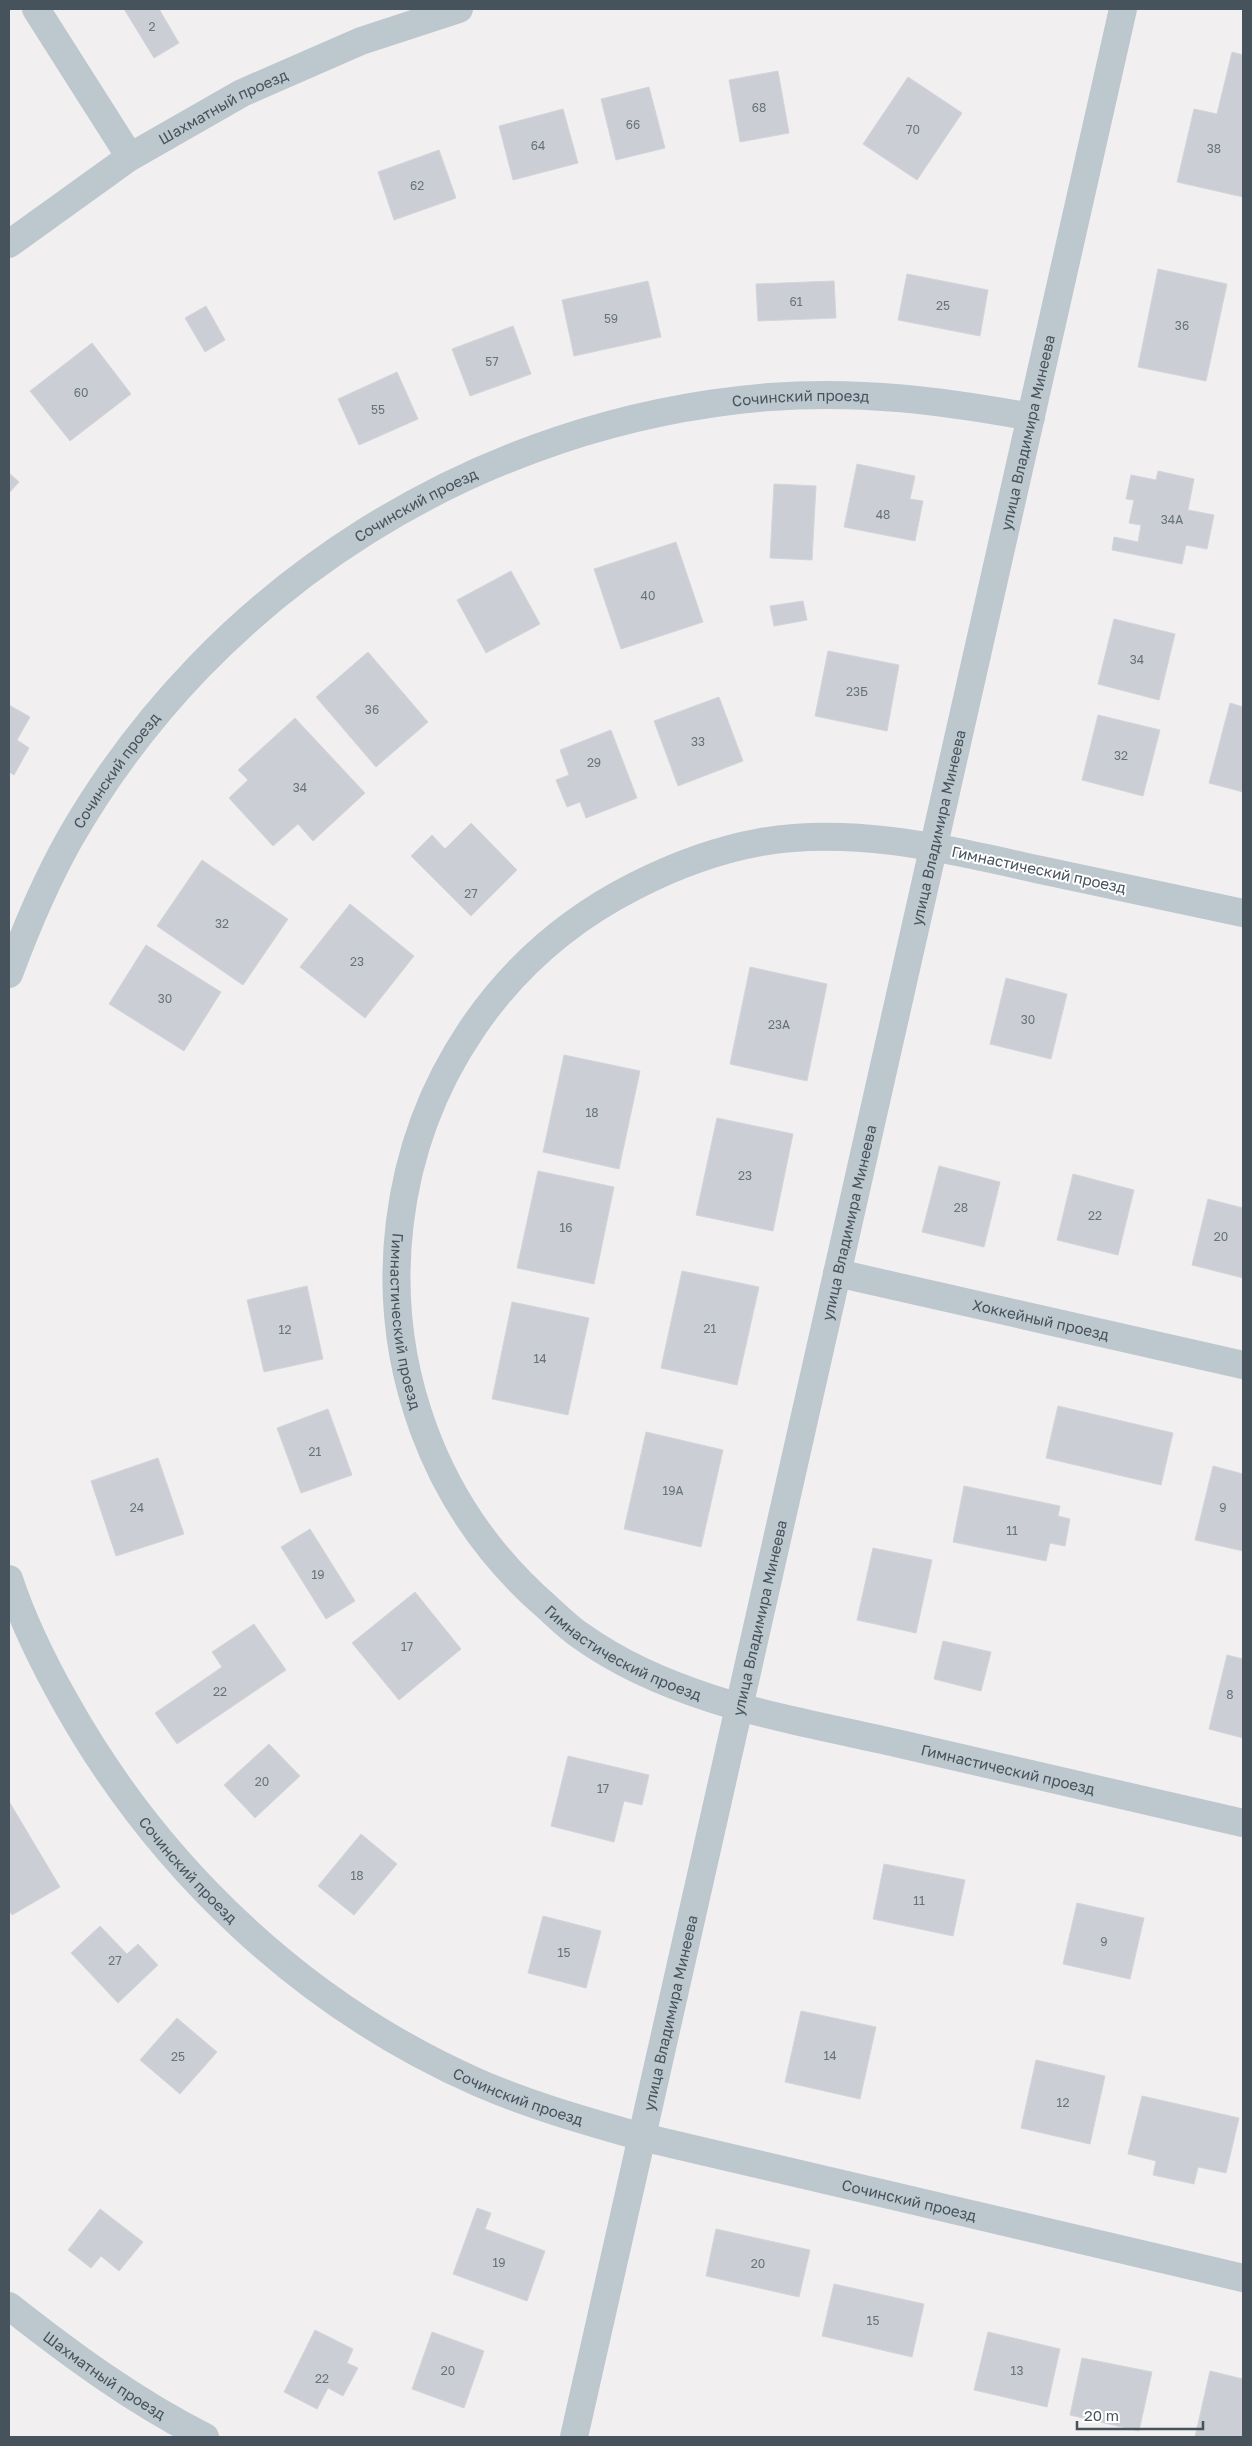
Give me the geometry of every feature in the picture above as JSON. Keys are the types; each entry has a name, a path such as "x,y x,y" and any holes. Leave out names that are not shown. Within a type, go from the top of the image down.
{"street":[{"path":"36,9 130,157"},
{"name":"Шахматный проезд","path":"9,244 23,232 130,157 252,89 361,41 459,9"},
{"name":"улица Владимира Минеева","path":"574,2437 1123,9"},
{"name":"Сочинский проезд","path":"9,974 31,917 69,840 116,767 169,699 229,636 294,580 364,531 440,488 519,453 601,426 686,408 762,398 858,395 944,401 1031,417"},
{"name":"Гимнастический проезд","path":"1243,913 934,847 846,836 761,842 677,865 600,904 532,957 475,1022 433,1097 406,1179 395,1265 401,1351 424,1434 463,1512 516,1580 581,1636 656,1679 739,1707 1243,1823"},
{"name":"Хоккейный проезд","path":"837,1274 1243,1365"},
{"name":"Сочинский проезд","path":"9,1579 48,1672 90,1747 140,1818 197,1883 260,1943 327,1997 418,2052 478,2082 558,2114 642,2137 1243,2278"},
{"name":"Шахматный проезд","path":"9,2306 73,2357 183,2426 205,2437"}],"building":[{"path":"124,9 159,9 179,43 154,58"},
{"path":"1232,52 1243,55 1243,197 1177,182 1194,109 1217,114"},
{"path":"778,71 789,133 740,142 729,80"},
{"path":"908,77 962,113 917,180 863,144"},
{"path":"649,87 665,148 616,160 601,99"},
{"path":"563,109 578,163 513,180 499,126"},
{"path":"439,150 456,198 394,220 378,172"},
{"path":"1158,269 1227,284 1206,381 1138,367"},
{"path":"907,274 988,290 980,336 898,320"},
{"path":"648,281 661,337 574,356 562,300"},
{"path":"834,281 836,318 758,321 756,284"},
{"path":"206,306 225,340 205,352 185,318"},
{"path":"513,326 531,374 470,396 452,349"},
{"path":"92,343 131,394 70,441 30,391"},
{"path":"397,372 418,419 359,445 338,399"},
{"path":"857,464 915,476 910,499 923,501 915,541 844,527"},
{"path":"1158,471 1194,479 1188,510 1214,515 1207,549 1186,545 1182,564 1112,550 1114,537 1138,542 1141,525 1129,523 1134,500 1126,499 1131,475 1156,480"},
{"path":"9,473 19,482 9,493"},
{"path":"774,484 816,486 812,560 770,558"},
{"path":"676,542 703,622 621,649 594,569"},
{"path":"511,571 540,624 486,653 457,600"},
{"path":"803,601 807,620 774,626 770,606"},
{"path":"1114,619 1175,634 1159,700 1098,684"},
{"path":"828,651 899,665 887,731 815,716"},
{"path":"368,652 428,722 376,767 316,697"},
{"path":"719,697 743,761 678,786 654,721"},
{"path":"1230,703 1243,707 1243,792 1209,783"},
{"path":"9,705 30,717 17,740 29,748 14,775 9,772"},
{"path":"1098,715 1160,730 1143,796 1082,780"},
{"path":"295,718 365,793 313,841 298,824 273,846 229,798 248,780 238,770"},
{"path":"611,730 637,798 586,818 580,802 567,807 556,780 569,775 560,750"},
{"path":"471,823 517,870 471,916 411,856 432,835 445,849"},
{"path":"202,860 288,919 243,985 157,926"},
{"path":"350,904 414,956 365,1018 300,967"},
{"path":"146,945 221,992 184,1051 109,1004"},
{"path":"750,967 827,984 807,1081 730,1064"},
{"path":"1006,978 1067,994 1051,1059 990,1044"},
{"path":"564,1055 640,1071 619,1169 543,1152"},
{"path":"717,1118 793,1134 773,1231 696,1215"},
{"path":"939,1166 1000,1182 984,1247 922,1232"},
{"path":"538,1171 614,1187 594,1284 517,1268"},
{"path":"1073,1174 1134,1190 1118,1255 1057,1240"},
{"path":"1208,1199 1243,1208 1243,1278 1192,1265"},
{"path":"682,1271 759,1287 737,1385 661,1368"},
{"path":"307,1286 323,1359 264,1372 247,1300"},
{"path":"512,1302 589,1318 568,1415 492,1399"},
{"path":"1058,1406 1173,1433 1161,1485 1046,1458"},
{"path":"328,1409 352,1475 301,1493 277,1428"},
{"path":"646,1432 723,1450 701,1547 624,1529"},
{"path":"158,1458 184,1534 116,1556 91,1481"},
{"path":"1213,1466 1243,1474 1243,1551 1195,1540"},
{"path":"964,1486 1060,1506 1058,1516 1070,1519 1065,1546 1050,1543 1046,1561 953,1542"},
{"path":"310,1529 355,1601 326,1619 281,1547"},
{"path":"873,1548 932,1560 916,1633 857,1620"},
{"path":"415,1592 461,1649 399,1700 352,1643"},
{"path":"254,1624 286,1670 177,1744 155,1713 222,1667 212,1652"},
{"path":"943,1641 991,1652 981,1691 934,1679"},
{"path":"1227,1655 1243,1659 1243,1738 1209,1729"},
{"path":"269,1744 300,1776 255,1818 224,1785"},
{"path":"568,1756 649,1775 642,1805 624,1801 614,1842 551,1826"},
{"path":"10,1803 60,1887 12,1915 9,1910"},
{"path":"361,1834 397,1864 354,1915 318,1886"},
{"path":"884,1864 965,1880 953,1936 873,1919"},
{"path":"1077,1903 1144,1918 1130,1979 1063,1964"},
{"path":"543,1916 601,1931 586,1988 528,1973"},
{"path":"100,1926 127,1954 138,1944 158,1965 118,2003 71,1953"},
{"path":"801,2011 876,2027 860,2099 785,2082"},
{"path":"177,2018 217,2052 180,2094 140,2060"},
{"path":"1036,2060 1105,2076 1090,2144 1021,2128"},
{"path":"1142,2096 1239,2118 1226,2173 1198,2167 1194,2184 1153,2175 1156,2161 1128,2154"},
{"path":"477,2208 491,2213 485,2229 545,2251 527,2301 453,2274"},
{"path":"100,2209 143,2242 119,2271 101,2256 91,2268 68,2250"},
{"path":"716,2229 810,2250 799,2297 706,2276"},
{"path":"834,2284 924,2304 912,2357 822,2336"},
{"path":"315,2330 353,2349 347,2363 358,2368 343,2396 328,2388 317,2409 284,2392"},
{"path":"432,2332 484,2351 464,2408 412,2389"},
{"path":"988,2332 1060,2349 1047,2407 974,2390"},
{"path":"1082,2358 1152,2372 1139,2431 1070,2415"},
{"path":"1210,2371 1243,2379 1243,2437 1195,2437"}]}
